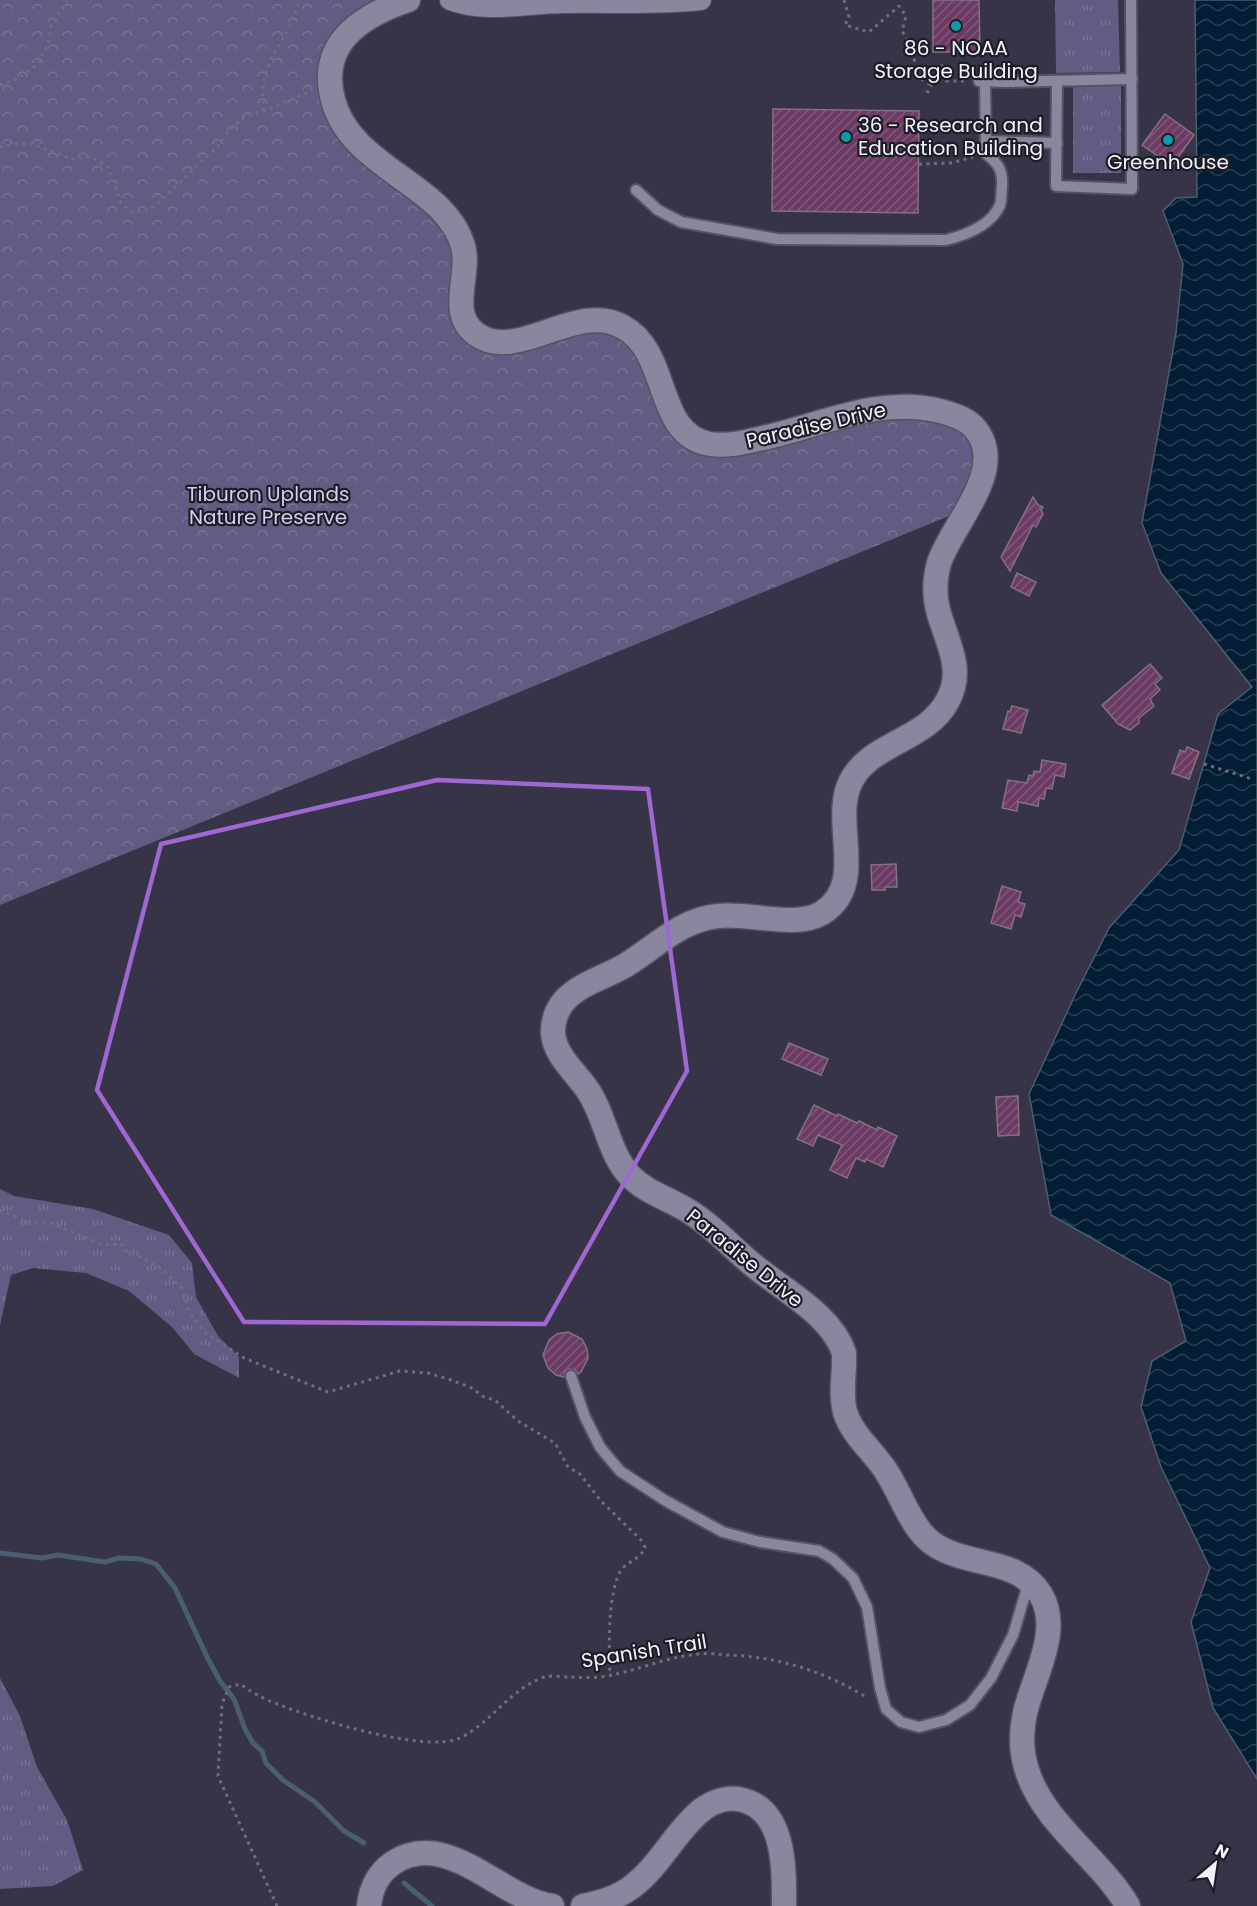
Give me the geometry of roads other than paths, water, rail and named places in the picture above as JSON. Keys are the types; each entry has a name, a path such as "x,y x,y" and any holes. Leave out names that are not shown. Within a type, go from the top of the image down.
{"street":[{"name":"Paradise Drive","path":"408,0 366,18 345,37 334,55 330,73 332,95 338,116 353,138 432,202 458,232 465,256 461,310 464,321 478,336 505,342 577,322 597,320 616,323 638,338 650,354 669,408 679,426 692,438 707,444 743,442 875,409 900,406 935,410 956,416 976,429 984,444 986,461 982,479 950,538 937,570 936,600 956,668 951,695 933,720 917,733 867,762 851,782 844,806 845,876 841,891 833,904 816,916 801,919 726,915 690,922 631,962 572,994 558,1010 553,1032 556,1047 595,1101 615,1152 630,1175 645,1188 697,1216 752,1265 815,1314 834,1333 844,1353 842,1397 849,1422 885,1468 920,1532 946,1551 1008,1568 1029,1581 1042,1597 1048,1620 1045,1646 1025,1714 1023,1741 1026,1767 1033,1785 1048,1809 1111,1882 1128,1906"},
{"path":"450,0 475,7 491,8 542,3 621,4 701,0"},
{"path":"583,1906 609,1899 631,1887 653,1867 699,1813 719,1801 734,1799 754,1804 765,1813 774,1827 782,1855 784,1906"},
{"path":"369,1906 375,1882 386,1869 401,1859 421,1854 458,1860 483,1872 522,1897 552,1906"}],"lane":[{"path":"1057,81 1056,186 1132,189 1131,0"},
{"path":"636,190 658,210 681,222 777,239 946,240 968,235 990,219 1000,204 1003,175 998,163 986,154 982,81 1132,79"},
{"path":"986,141 1057,143"},
{"path":"571,1376 585,1418 600,1447 620,1471 666,1501 723,1532 760,1542 819,1551 833,1559 853,1578 867,1607 880,1688 886,1709 901,1722 919,1727 946,1720 970,1705 992,1678 1013,1635 1029,1581"}],"water":[{"path":"1195,0 1257,0 1257,1779 1213,1708 1191,1622 1210,1568 1161,1467 1141,1407 1152,1361 1186,1341 1170,1283 1051,1215 1029,1094 1109,928 1179,850 1218,714 1252,687 1161,573 1142,523 1176,333 1183,264 1163,211 1176,198 1197,197"}],"waterway":[{"path":"0,1553 42,1558 58,1555 105,1562 119,1558 141,1559 156,1564 175,1588 207,1657 220,1681 234,1699 245,1729 253,1743 262,1751 266,1763 283,1780 315,1802 344,1831 364,1843"},
{"path":"404,1883 432,1906"}],"place":[{"name":"86 - NOAA Storage Building","path":"956,26"},
{"name":"36 - Research and Education Building","path":"846,137"},
{"name":"Greenhouse","path":"1168,140"}],"park label":[{"name":"Tiburon Uplands Nature Preserve","path":"268,506"}]}
